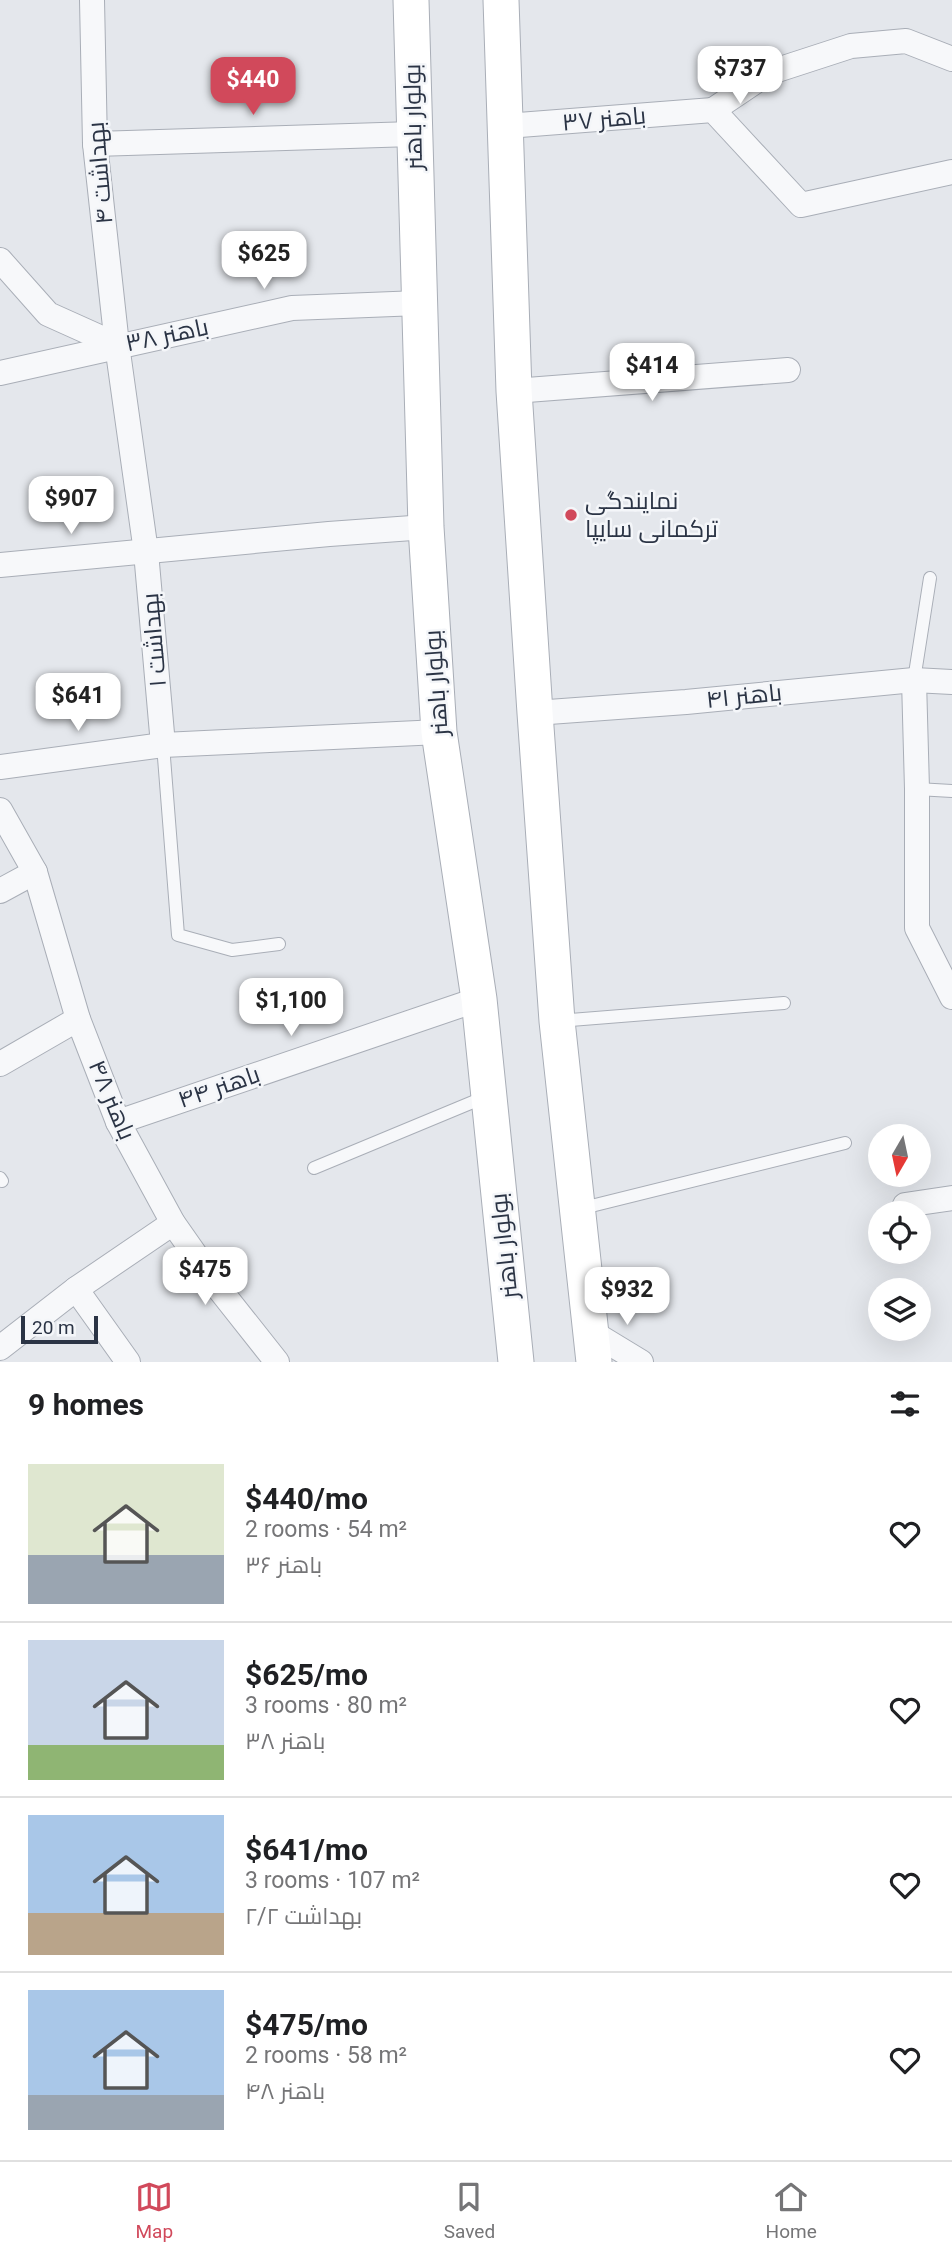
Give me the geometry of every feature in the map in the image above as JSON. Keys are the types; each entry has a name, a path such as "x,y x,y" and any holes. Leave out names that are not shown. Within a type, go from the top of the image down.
{"main road":[{"name":"بولوار باهنر","path":"411,0 426,527 439,732 479,999 516,1362"},
{"path":"500,0 514,391 535,713 557,1021 592,1347"}],"street":[{"name":"بهداشت ۴","path":"92,0 95,145 117,345"},
{"path":"952,59 906,41 850,46 768,73 713,110 801,205 952,173"},
{"name":"باهنر ۳۷","path":"506,126 713,110"},
{"path":"95,145 413,134"},
{"path":"0,260 48,314 117,345"},
{"name":"باهنر ۳۸","path":"0,373 292,308 419,303"},
{"name":"بهداشت ۱","path":"117,345 146,552 163,745"},
{"path":"514,391 788,370"},
{"path":"0,565 426,527"},
{"path":"914,680 917,928 950,989"},
{"name":"باهنر ۴۱","path":"535,713 686,702 914,680 952,682"},
{"path":"0,767 163,745 439,732"},
{"name":"باهنر ۴۸","path":"0,810 35,872 79,1019 118,1122 173,1223 220,1290 277,1362"},
{"path":"0,891 35,872"},
{"name":"باهنر ۴۴","path":"118,1122 479,999"},
{"path":"0,1064 79,1019"},
{"path":"931,1201 952,1198"},
{"path":"0,1348 76,1289 173,1223"},
{"path":"76,1289 128,1362"},
{"path":"592,1347 641,1362"}],"lane":[{"path":"914,680 930,578"},
{"name":"بهداشت ۱","path":"163,745 178,935 232,950 279,944"},
{"path":"917,789 952,790"},
{"path":"557,1021 784,1003"},
{"path":"314,1168 489,1096"},
{"path":"579,1209 845,1143"}],"place":[{"name":"نمایندگی ترکمانی سایپا","path":"571,515"}]}
